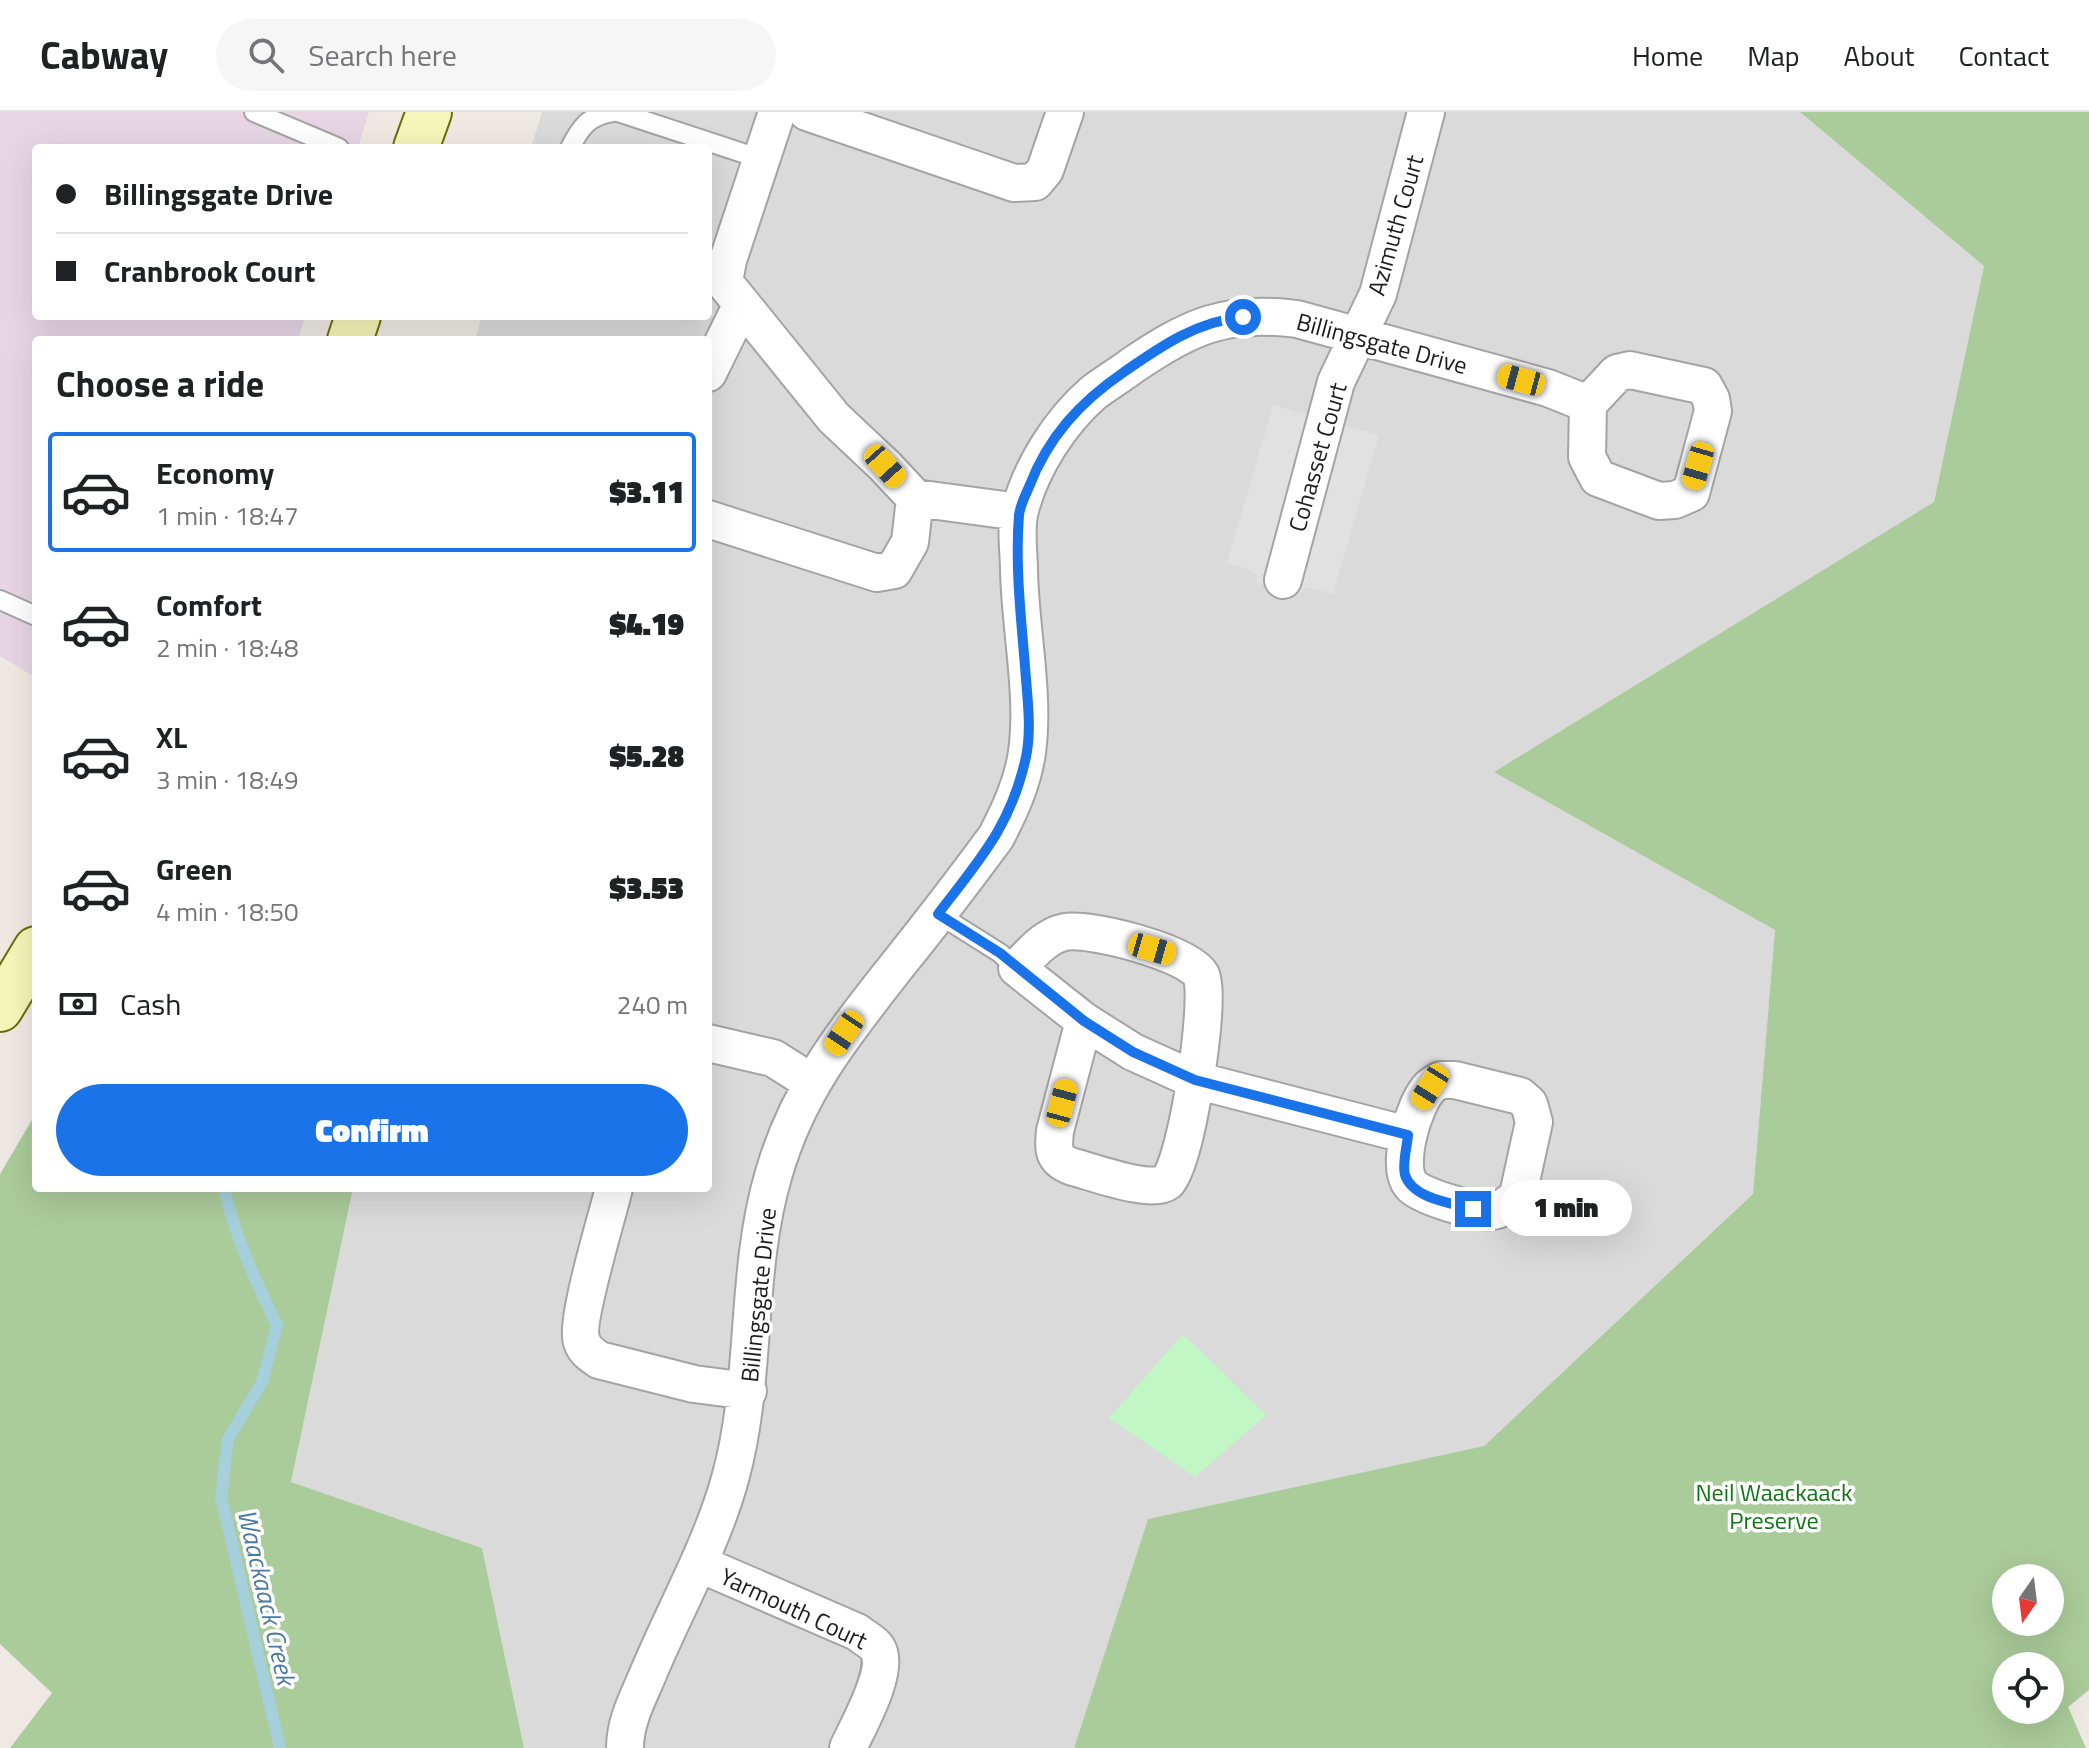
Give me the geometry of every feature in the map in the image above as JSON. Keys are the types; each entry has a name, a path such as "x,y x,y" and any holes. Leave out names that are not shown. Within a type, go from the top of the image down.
{"street":[{"path":"777,112 761,159 718,256 724,282 834,418 915,498 1019,512"},
{"path":"807,112 1014,183 1035,182 1045,170 1065,112"},
{"name":"Azimuth Court","path":"1358,336 1378,294 1426,112"},
{"path":"712,365 741,306"},
{"name":"Billingsgate Drive","path":"625,1748 625,1730 663,1638 700,1564 730,1479 748,1391 758,1244 773,1174 811,1082 844,1033 996,837 1014,800 1027,754 1029,727 1019,582 1019,512 1038,464 1059,431 1093,394 1176,338 1223,319 1262,315 1297,319 1548,388 1588,404"},
{"name":"Cohasset Court","path":"1283,580 1336,382 1358,336"},
{"path":"1630,370 1704,386 1713,411 1691,493 1675,500 1659,501 1598,478 1587,457 1588,404 1617,373 1630,370"},
{"path":"712,520 877,573 894,570 910,542 915,498"},
{"path":"1084,1021 1055,1131 1053,1149 1061,1163 1151,1187 1166,1183 1174,1173 1190,1119 1195,1080 1204,991 1201,976 1176,956 1105,936 1068,931 1050,937 1017,968 1084,1021 1133,1052 1195,1080 1408,1135"},
{"path":"0,1009 32,956"},
{"path":"712,1044 773,1058 811,1082"},
{"path":"613,1192 582,1317 581,1340 589,1352 599,1360 694,1384 748,1391"},
{"name":"Yarmouth Court","path":"700,1564 857,1632 877,1647 881,1661 880,1675 848,1748"}],"lane":[{"path":"254,112 330,144"},
{"path":"572,144 581,126 599,113 615,112 761,159"},
{"path":"0,600 32,614"},
{"path":"938,914 1000,953 1017,968"}],"shaded area":[{"path":"0,112 369,112 359,144 32,144 32,320 304,320 299,336 32,336 32,676 0,656"},
{"path":"542,112 1800,112 1984,266 1934,502 1494,772 1775,930 1753,1194 1484,1446 1148,1519 1074,1748 524,1748 482,1548 291,1482 352,1192 712,1192 712,336 476,336 481,320 712,320 712,144 532,144"},
{"path":"1273,405 1379,435 1333,594 1309,587 1299,595 1256,582 1257,575 1253,571 1227,563"}],"green space":[{"name":"Neil Waackaack Preserve","path":"1800,112 2089,112 2089,1690 2068,1707 2086,1748 1074,1748 1148,1519 1484,1446 1753,1194 1775,930 1494,772 1934,502 1984,266"},
{"path":"32,1120 32,1192 352,1192 291,1482 482,1548 524,1748 10,1748 52,1693 0,1644 0,1174"},
{"path":"1183,1334 1266,1415 1195,1477 1109,1418"}],"waterway":[{"name":"Waackaack Creek","path":"225,1192 253,1275 277,1325 262,1382 228,1439 221,1497 280,1748"}],"route":[{"path":"1243,317 1223,319 1176,338 1093,394 1059,431 1038,464 1019,512 1019,582 1029,727 1027,754 1014,800 996,837 938,914 1000,953 1084,1021 1133,1052 1195,1080 1408,1135 1404,1173 1411,1186 1421,1193 1473,1209"}]}
